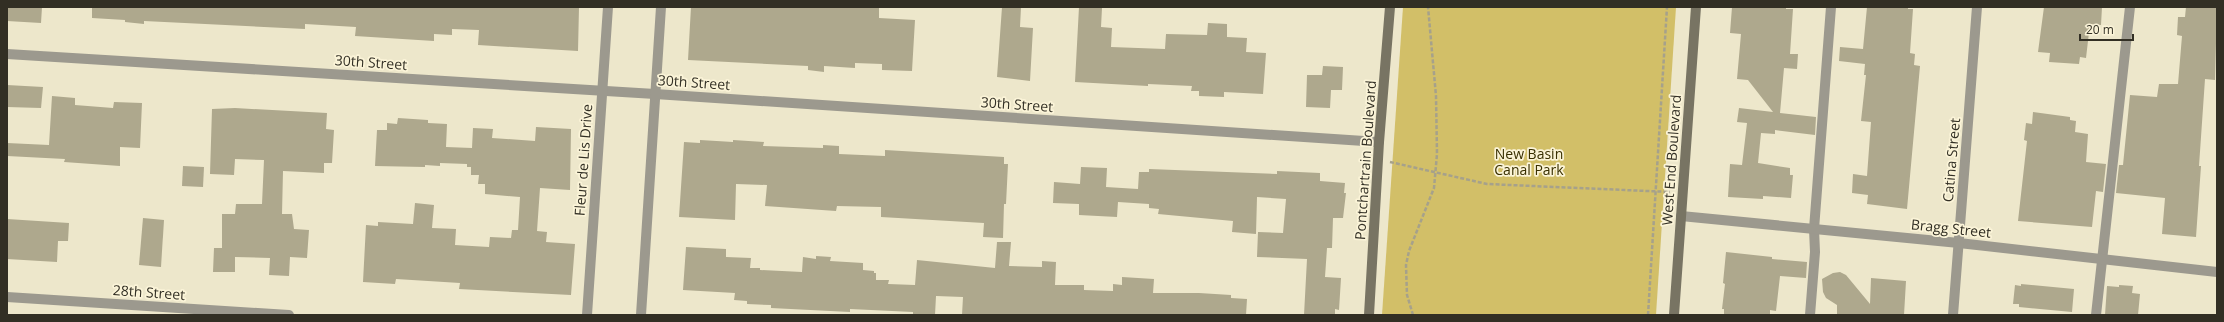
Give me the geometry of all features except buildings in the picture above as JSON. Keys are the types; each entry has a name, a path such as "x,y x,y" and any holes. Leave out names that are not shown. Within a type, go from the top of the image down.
{"main road":[{"name":"Pontchartrain Boulevard","path":"1369,315 1379,142 1390,7"},
{"name":"West End Boulevard","path":"1674,315 1696,7"}],"street":[{"name":"Fleur de Lis Drive","path":"587,315 608,7"},
{"path":"641,315 661,7"},
{"path":"1810,315 1815,252 1814,229 1831,7"},
{"name":"Catina Street","path":"1953,315 1977,7"},
{"path":"2096,315 2130,7"},
{"name":"30th Street","path":"7,54 602,90 1379,142"},
{"name":"Bragg Street","path":"1681,216 1959,243 2217,272"},
{"name":"28th Street","path":"7,297 289,315"}],"path":[{"path":"1413,315 1407,295 1406,264 1409,251 1428,204 1436,173 1436,96 1428,7"},
{"path":"1648,315 1667,7"},
{"path":"1378,160 1504,186 1561,186 1655,192 1683,192"}],"green space":[{"name":"New Basin Canal Park","path":"1403,7 1676,7 1656,315 1382,315"}]}
